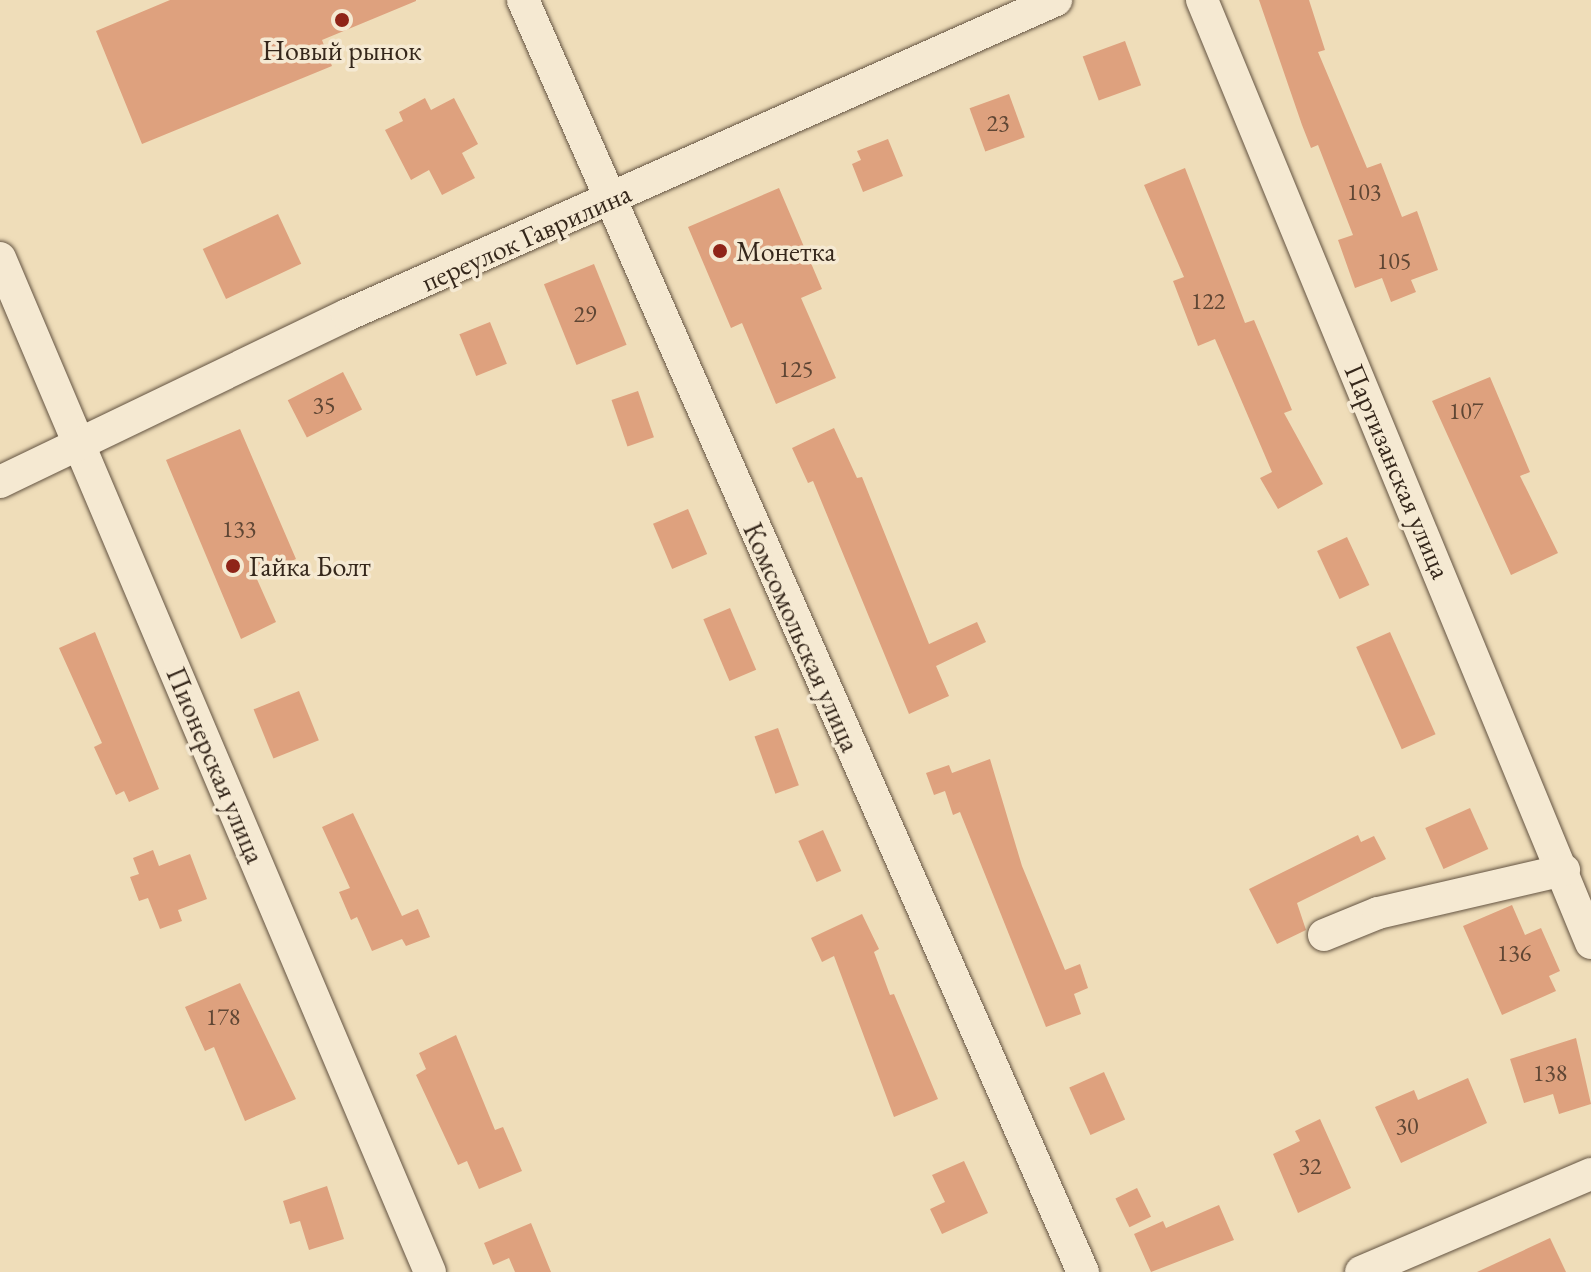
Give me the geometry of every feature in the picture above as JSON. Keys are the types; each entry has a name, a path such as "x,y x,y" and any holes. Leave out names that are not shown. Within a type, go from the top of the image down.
{"street":[{"name":"Комсомольская улица","path":"523,0 1083,1272"},
{"name":"переулок Гаврилина","path":"0,482 347,315 1056,0"},
{"name":"Партизанская улица","path":"1202,0 1564,870 1591,943"},
{"name":"Пионерская улица","path":"0,258 430,1272"},
{"path":"1324,935 1378,913 1564,870"},
{"path":"1361,1272 1591,1174"}],"building":[{"path":"170,0 416,1 322,40 332,66 142,144 96,31"},
{"path":"1259,0 1309,0 1325,50 1318,52 1367,168 1381,163 1402,217 1417,211 1438,270 1411,280 1416,292 1391,302 1382,278 1355,288 1338,240 1353,235 1318,145 1311,148"},
{"path":"1125,41 1141,85 1099,101 1083,56"},
{"path":"1009,94 1025,137 985,152 970,108"},
{"path":"425,98 431,110 454,98 478,144 462,153 475,178 442,195 429,170 411,180 385,130 403,121 399,112"},
{"path":"888,139 903,176 863,192 852,164 861,160 857,151"},
{"path":"1185,168 1245,323 1254,320 1292,410 1284,413 1323,484 1278,509 1260,478 1272,472 1215,339 1198,346 1173,281 1184,277 1144,185"},
{"path":"779,188 822,289 801,298 836,378 776,404 742,323 731,328 688,227"},
{"path":"278,214 301,264 226,299 203,249"},
{"path":"594,264 627,345 577,365 544,284"},
{"path":"490,322 507,364 476,376 459,334"},
{"path":"343,372 362,409 307,438 288,400"},
{"path":"1490,377 1530,472 1520,476 1558,553 1511,575 1432,401"},
{"path":"638,391 654,437 627,446 612,400"},
{"path":"834,428 857,478 862,477 929,644 977,622 986,642 936,666 949,696 909,714 813,481 808,483 792,448"},
{"path":"240,429 296,559 256,577 276,622 241,639 166,460"},
{"path":"688,509 707,554 672,569 653,524"},
{"path":"1347,537 1369,585 1339,599 1317,551"},
{"path":"730,608 756,670 729,681 703,619"},
{"path":"95,632 159,789 129,802 124,791 116,795 94,747 102,743 59,648"},
{"path":"1390,632 1436,734 1402,749 1356,647"},
{"path":"299,691 319,740 273,758 254,709"},
{"path":"778,728 799,785 775,794 755,737"},
{"path":"990,759 1022,866 1065,970 1080,964 1088,988 1074,994 1081,1014 1046,1027 960,812 953,815 945,791 934,795 926,773 949,765 952,773"},
{"path":"1470,808 1488,849 1444,869 1425,828"},
{"path":"353,813 402,916 418,909 430,937 406,946 402,939 372,951 357,917 351,920 339,892 350,888 322,827"},
{"path":"823,830 841,871 817,882 798,841"},
{"path":"1358,835 1361,842 1374,836 1386,859 1297,903 1306,930 1277,944 1249,889"},
{"path":"153,850 159,866 190,854 207,899 178,910 182,921 160,929 148,898 139,901 130,877 139,874 133,858"},
{"path":"1512,905 1525,935 1541,928 1560,971 1549,976 1556,991 1502,1015 1463,926"},
{"path":"862,914 879,949 874,952 890,995 894,994 938,1099 894,1117 834,956 822,962 811,938"},
{"path":"240,983 296,1099 245,1121 214,1047 205,1051 185,1007"},
{"path":"456,1035 495,1130 503,1127 522,1171 479,1189 467,1161 458,1165 416,1075 426,1069 419,1053"},
{"path":"1576,1038 1591,1104 1559,1114 1553,1094 1524,1103 1510,1059"},
{"path":"1104,1072 1125,1120 1090,1135 1069,1087"},
{"path":"1468,1078 1487,1123 1401,1163 1375,1107 1414,1090 1418,1100"},
{"path":"1320,1119 1351,1188 1298,1213 1273,1154 1300,1141 1295,1131"},
{"path":"964,1161 988,1213 942,1234 930,1209 945,1202 932,1175"},
{"path":"327,1186 344,1239 309,1250 300,1221 290,1224 283,1201"},
{"path":"1137,1188 1151,1217 1129,1227 1115,1199"},
{"path":"1219,1205 1234,1240 1151,1272 1134,1234 1163,1221 1166,1228"},
{"path":"531,1223 551,1272 515,1272 509,1258 493,1265 484,1243"},
{"path":"1550,1238 1566,1272 1477,1272"}],"place":[{"name":"Новый рынок","path":"342,20"},
{"name":"Монетка","path":"720,251"},
{"name":"Гайка Болт","path":"233,566"}]}
